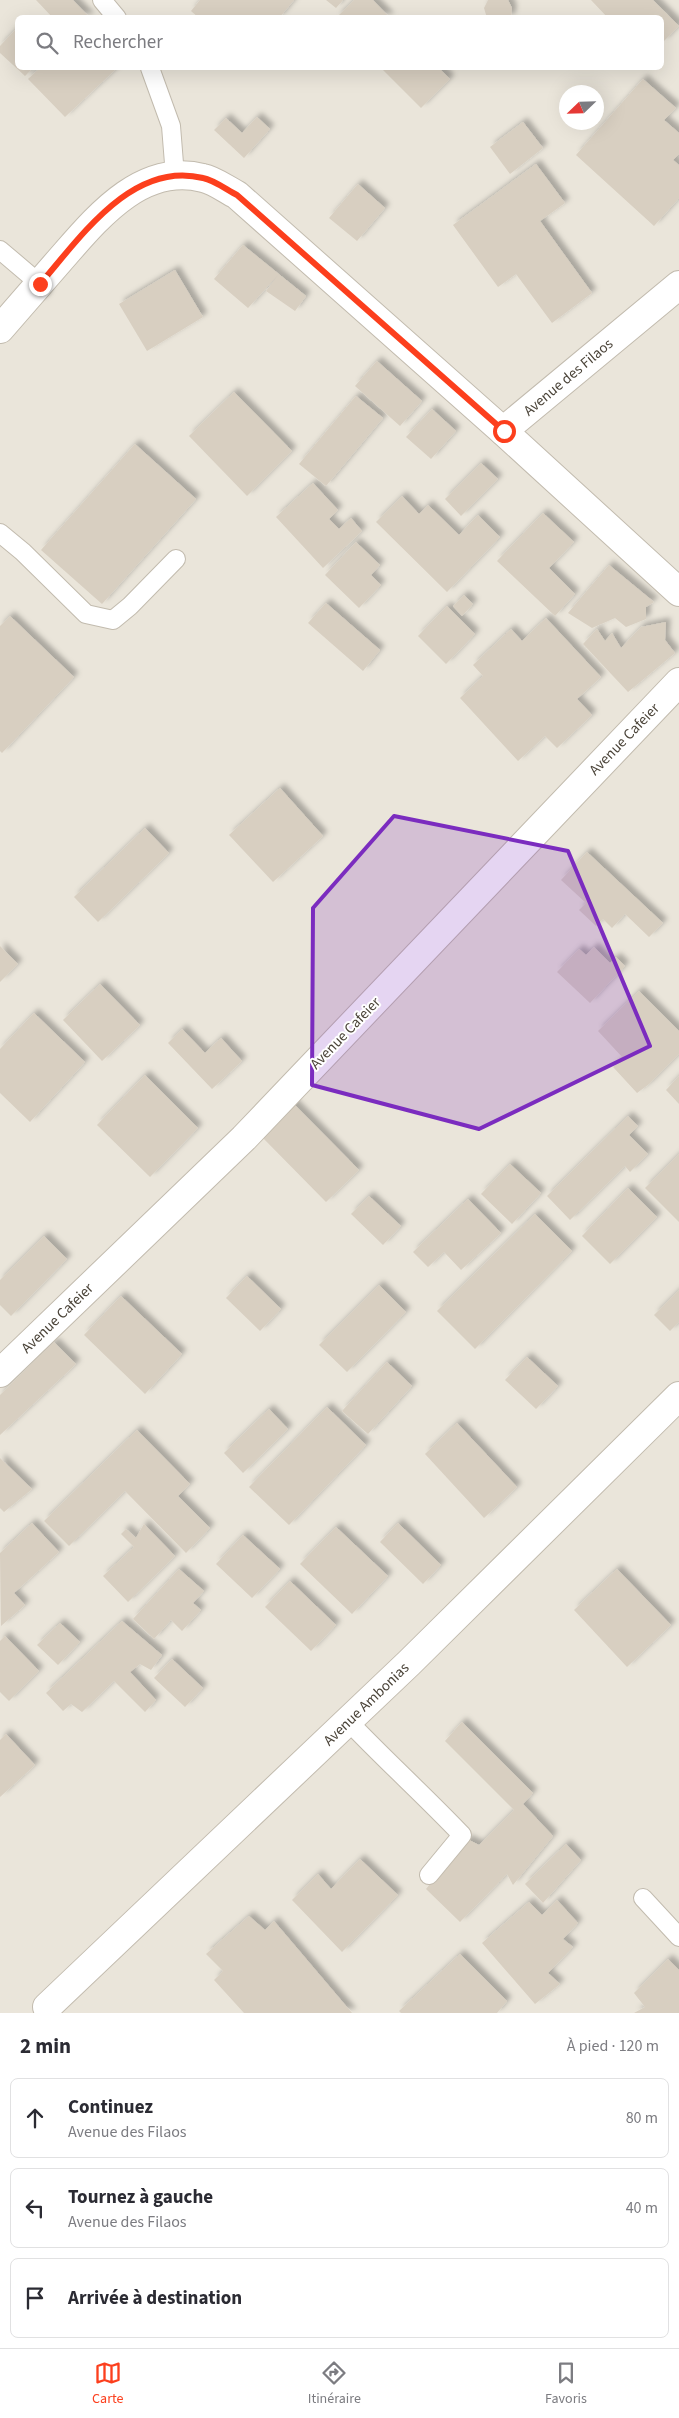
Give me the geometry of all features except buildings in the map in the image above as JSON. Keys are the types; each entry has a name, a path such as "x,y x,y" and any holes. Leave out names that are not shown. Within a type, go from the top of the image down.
{"street":[{"path":"0,329 101,214 124,196 151,181 175,176 204,178 237,195 504,431 679,592"},
{"name":"Avenue des Filaos","path":"504,431 679,285"},
{"name":"Avenue Cafeier","path":"0,1373 244,1138 679,682"},
{"name":"Avenue Ambonias","path":"47,2007 348,1721 676,1405"}],"lane":[{"path":"102,0 114,15"},
{"path":"151,70 172,126 175,176"},
{"path":"0,250 40,284"},
{"path":"0,533 23,552 86,614 113,620 130,606 176,559"},
{"path":"348,1721 382,1757 432,1802 462,1835 429,1875"},
{"path":"643,1898 679,1937"}],"highlighted area":[{"path":"394,816 568,851 650,1046 479,1129 312,1085 313,908"}],"shaded area":[{"path":"0,0 679,0 679,2013 0,2013"}],"route":[{"path":"40,284 101,214 124,196 151,181 175,176 204,178 237,195 504,431"}]}
